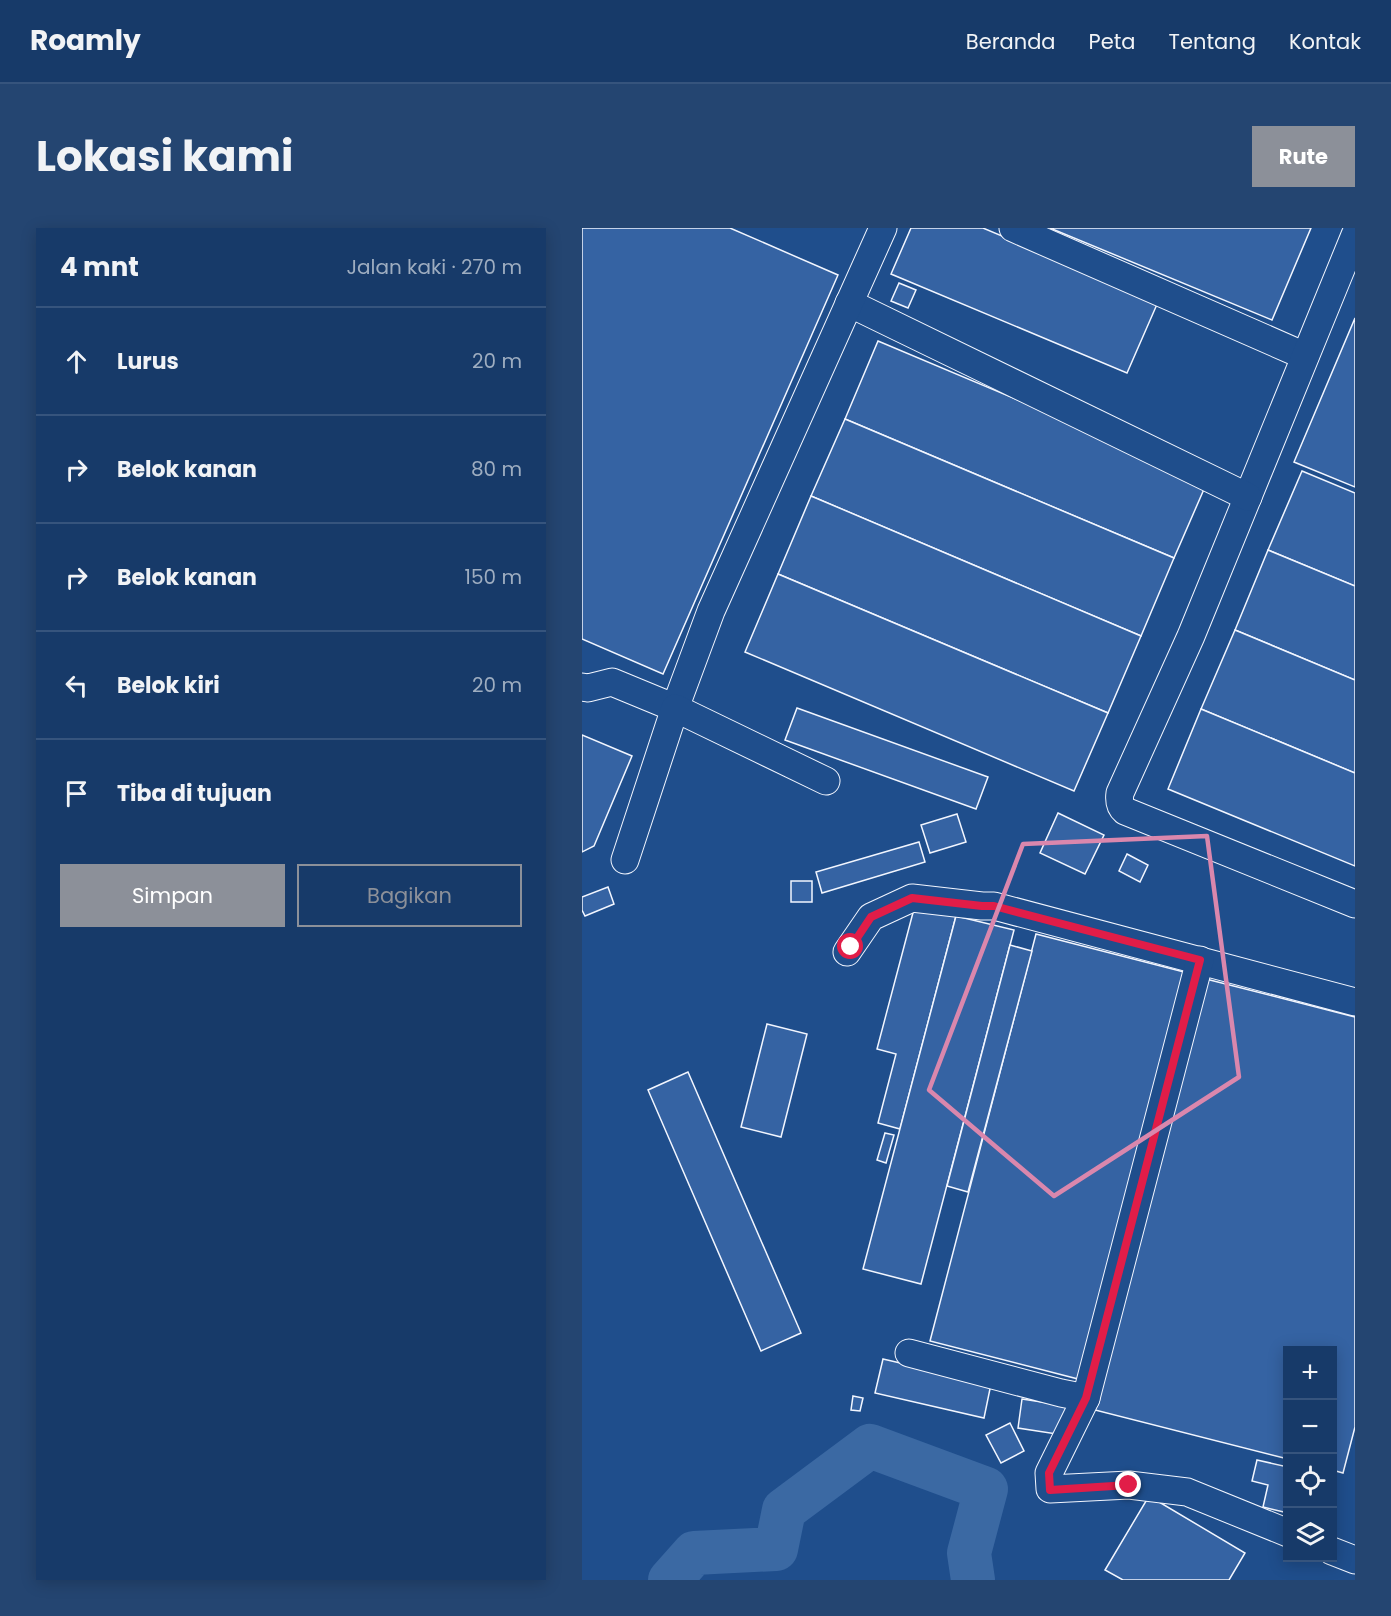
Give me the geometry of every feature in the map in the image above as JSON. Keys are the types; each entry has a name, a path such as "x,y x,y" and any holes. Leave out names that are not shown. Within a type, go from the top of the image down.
{"lane":[{"path":"625,860 675,708 711,611 883,228"},
{"path":"1012,228 1305,356"},
{"path":"1355,235 1191,636 1120,793 1121,807 1125,811 1355,904"},
{"path":"849,303 1248,497"},
{"path":"582,687 588,688 612,682 675,708 826,781"},
{"path":"847,952 871,917 912,898 994,906 1355,1002"},
{"path":"1200,960 1086,1398 1049,1473 1050,1490 1129,1485 1187,1492 1283,1531"},
{"path":"909,1353 1086,1398"},
{"path":"1337,1553 1355,1560"}],"highlighted area":[{"path":"1207,836 1239,1077 1054,1196 929,1090 1023,844"}],"building":[{"path":"582,228 730,228 838,275 663,674 582,639"},
{"path":"911,228 983,228 1158,302 1127,373 891,274"},
{"path":"1050,228 1311,228 1272,320"},
{"path":"899,283 916,290 908,308 891,301"},
{"path":"1355,318 1355,487 1294,462"},
{"path":"878,341 1208,480 1174,558 845,419"},
{"path":"845,419 1174,558 1141,636 811,496"},
{"path":"1302,471 1355,493 1355,586 1268,550"},
{"path":"811,496 1141,636 1108,713 778,574"},
{"path":"1268,550 1355,586 1355,680 1235,630"},
{"path":"778,574 1108,713 1074,791 745,652"},
{"path":"1235,630 1355,680 1355,773 1201,709"},
{"path":"797,708 988,777 976,809 785,740"},
{"path":"1201,709 1355,773 1355,866 1168,789"},
{"path":"582,735 632,756 594,846 582,852"},
{"path":"1058,813 1104,835 1085,874 1040,853"},
{"path":"957,814 966,842 930,853 921,825"},
{"path":"919,842 925,862 822,893 816,872"},
{"path":"1127,854 1148,865 1140,882 1119,871"},
{"path":"791,881 812,881 812,902 791,902"},
{"path":"608,887 614,904 585,916 582,910 582,897"},
{"path":"915,905 956,916 900,1129 878,1123 896,1054 877,1049"},
{"path":"956,916 1014,930 921,1284 863,1269"},
{"path":"1036,934 1188,973 1082,1380 930,1341"},
{"path":"1010,945 1032,951 968,1192 947,1186"},
{"path":"1206,979 1355,1017 1355,1427 1343,1473 1337,1471 1337,1346 1283,1346 1283,1458 1095,1410"},
{"path":"767,1024 807,1034 781,1137 741,1127"},
{"path":"688,1072 801,1333 761,1351 648,1090"},
{"path":"885,1133 894,1135 886,1163 877,1160"},
{"path":"883,1359 991,1384 984,1418 875,1393"},
{"path":"853,1396 863,1398 860,1411 851,1410"},
{"path":"1022,1399 1068,1406 1063,1435 1018,1428"},
{"path":"1010,1423 1024,1451 1001,1463 986,1435"},
{"path":"1257,1460 1283,1466 1283,1512 1263,1507 1268,1485 1252,1481"},
{"path":"1149,1496 1245,1553 1229,1580 1123,1580 1105,1570"}],"waterway":[{"path":"670,1580 694,1553 776,1549 784,1510 870,1446 986,1489 969,1553 973,1580"}],"route":[{"path":"851,947 871,917 912,898 994,906 1200,960 1086,1398 1049,1473 1050,1490 1129,1485"}]}
